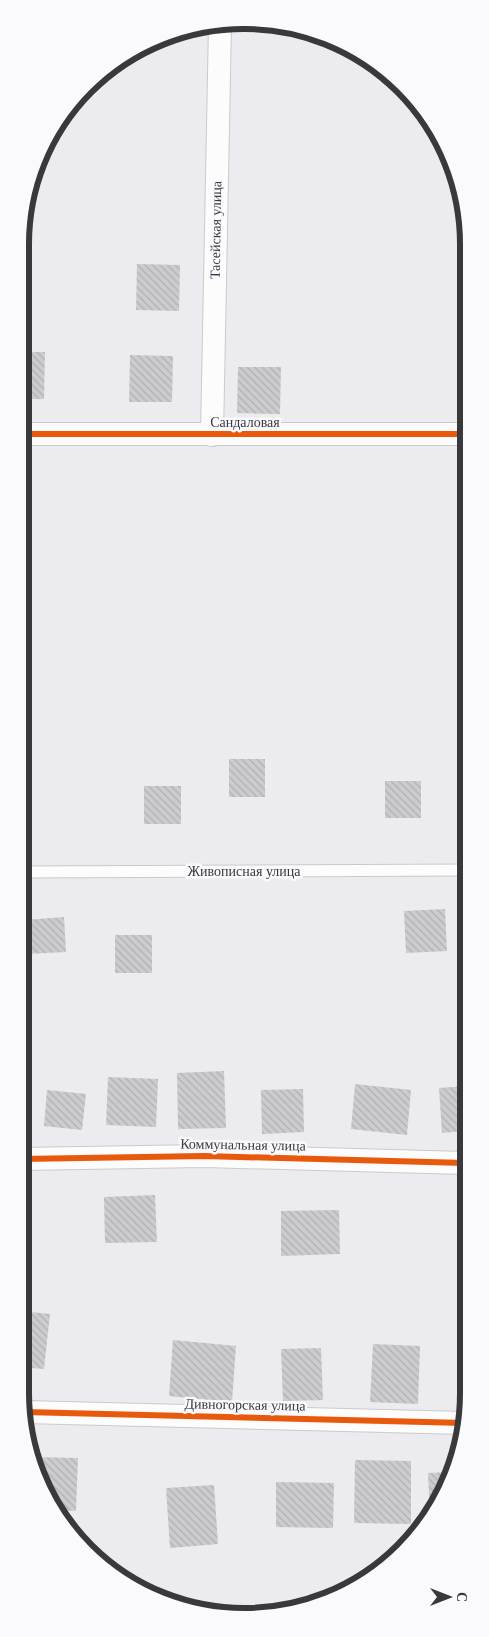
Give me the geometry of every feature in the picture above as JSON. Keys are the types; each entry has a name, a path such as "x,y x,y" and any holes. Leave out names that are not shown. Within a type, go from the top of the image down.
{"street":[{"name":"Тасейская улица","path":"212,435 220,30"},
{"name":"Сандаловая","path":"29,434 460,434"},
{"name":"Коммунальная улица","path":"29,1159 204,1156 460,1163"},
{"name":"Дивногорская улица","path":"30,1412 458,1423"}],"lane":[{"name":"Живописная улица","path":"29,872 460,870"}],"building":[{"path":"137,264 180,265 179,311 136,310"},
{"path":"29,352 45,352 44,399 29,399"},
{"path":"130,355 173,356 172,402 129,402"},
{"path":"238,367 281,367 280,414 237,413"},
{"path":"229,759 265,759 265,797 229,797"},
{"path":"385,781 421,781 421,818 385,818"},
{"path":"144,786 181,786 181,824 144,824"},
{"path":"445,909 447,951 406,953 404,911"},
{"path":"64,917 66,952 29,954 29,920"},
{"path":"115,935 152,935 152,973 115,973"},
{"path":"224,1071 226,1128 178,1129 177,1073"},
{"path":"108,1077 158,1079 156,1127 106,1125"},
{"path":"355,1084 411,1090 407,1135 351,1129"},
{"path":"460,1086 460,1131 442,1133 439,1088"},
{"path":"303,1089 304,1132 262,1134 261,1090"},
{"path":"47,1090 86,1094 82,1130 44,1126"},
{"path":"155,1195 157,1242 105,1243 104,1197"},
{"path":"339,1210 340,1254 281,1256 281,1211"},
{"path":"29,1312 50,1314 44,1369 29,1368"},
{"path":"173,1340 236,1346 232,1402 169,1396"},
{"path":"373,1344 420,1346 418,1404 370,1402"},
{"path":"321,1348 323,1400 283,1401 281,1349"},
{"path":"458,1353 460,1353 460,1393"},
{"path":"39,1457 78,1458 76,1511 64,1510 51,1488"},
{"path":"355,1460 411,1461 411,1524 354,1523"},
{"path":"445,1472 429,1503 428,1473"},
{"path":"276,1482 334,1483 333,1528 276,1527"},
{"path":"214,1485 218,1544 170,1548 166,1488"}],"cycle path":[{"path":"29,434 460,434"},
{"path":"29,1159 204,1156 460,1163"},
{"path":"30,1412 458,1423"}]}
